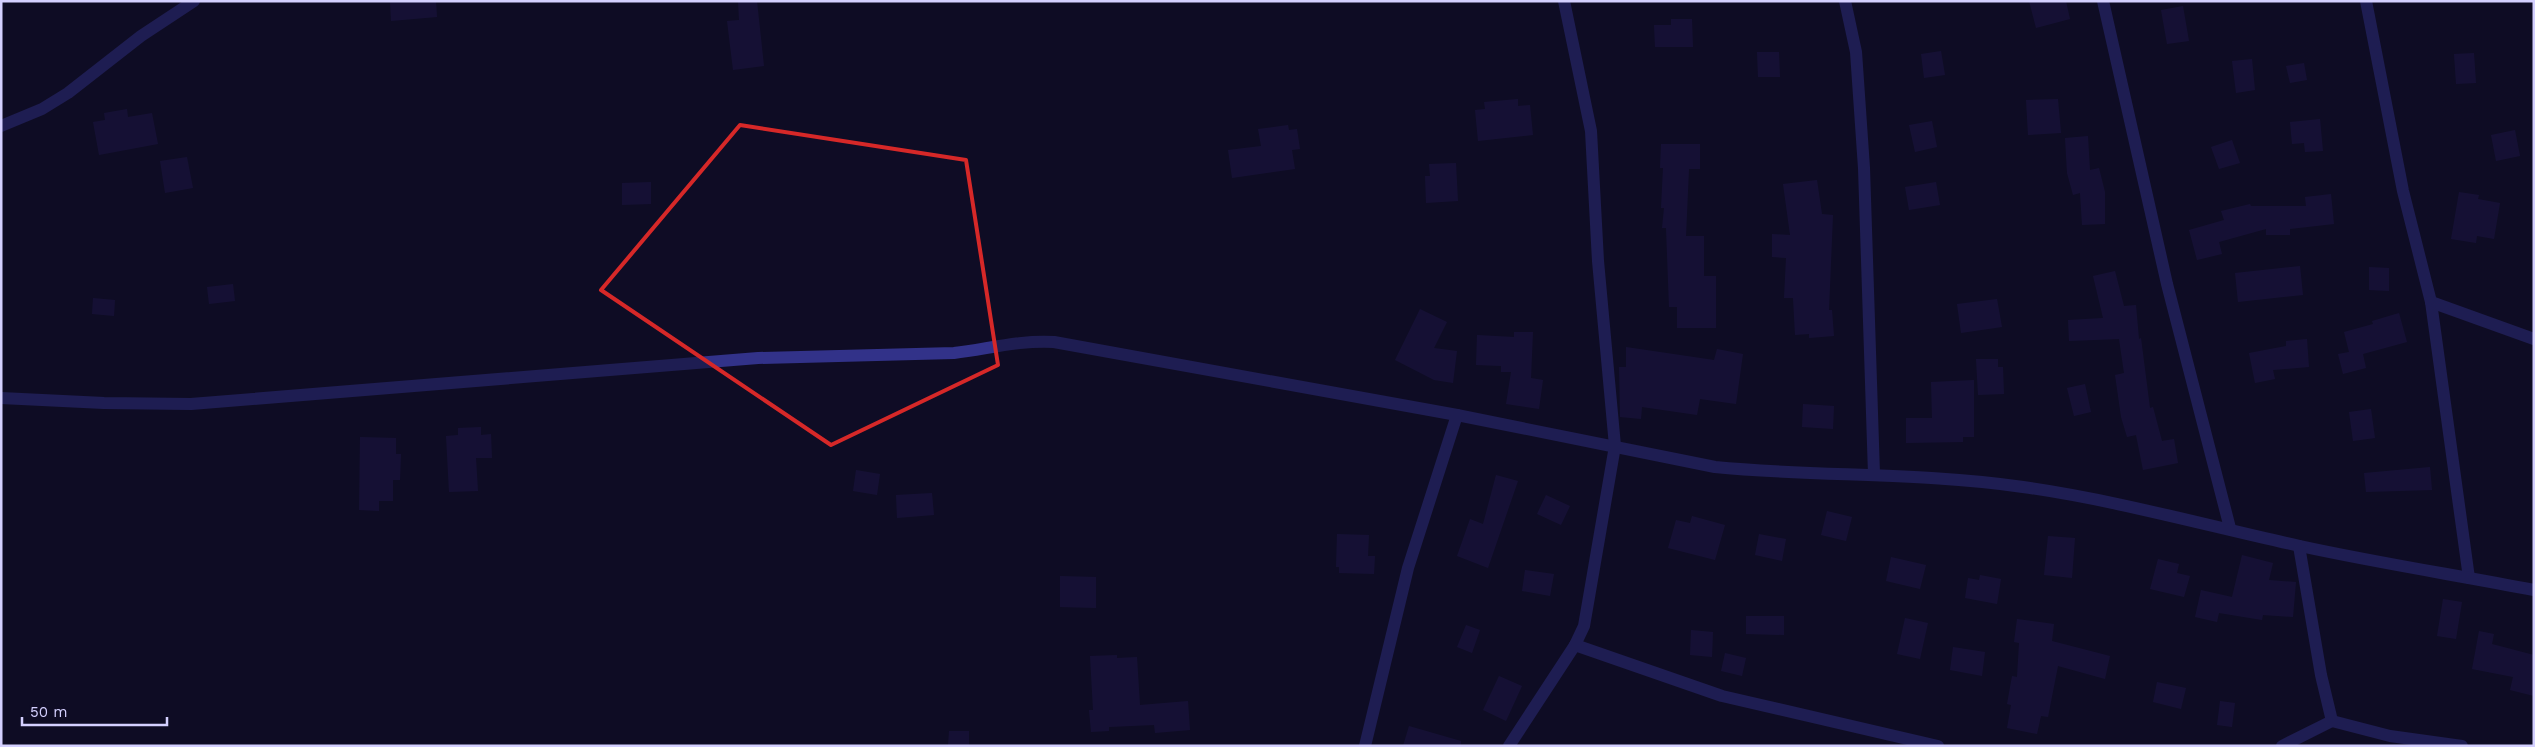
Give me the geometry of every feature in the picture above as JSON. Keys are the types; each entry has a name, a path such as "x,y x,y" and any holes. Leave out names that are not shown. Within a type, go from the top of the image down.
{"street":[{"path":"1,126 42,110 68,93 141,36 194,1"},
{"path":"1509,746 1575,645 1587,614 1615,446 1598,261 1591,131 1564,1"},
{"path":"1845,1 1856,52 1864,168 1874,474"},
{"path":"2103,1 2167,284 2230,528"},
{"path":"2366,1 2403,191 2431,302 2469,578"},
{"path":"2431,302 2534,339"},
{"path":"1,398 104,404 191,404 758,358 954,353 1030,341 1054,342 1457,415 1723,468 1755,471 1874,474 2021,486 2230,528 2299,546 2534,590"},
{"path":"1365,746 1408,568 1457,415"},
{"path":"2299,546 2321,675 2332,721"},
{"path":"1575,645 1722,696 1938,746"},
{"path":"2282,746 2332,721 2390,736 2462,746"}],"highlighted area":[{"path":"740,125 966,160 998,365 831,445 601,290"}],"building":[{"path":"390,1 436,1 437,17 391,21"},
{"path":"738,1 757,1 764,66 733,70 727,21 739,20"},
{"path":"2029,1 2066,1 2070,19 2036,28"},
{"path":"2183,6 2189,41 2167,44 2161,10"},
{"path":"1671,19 1692,19 1693,47 1655,47 1654,25 1671,25"},
{"path":"1941,51 1945,75 1924,78 1921,54"},
{"path":"1757,52 1779,52 1780,77 1758,77"},
{"path":"2474,53 2476,83 2456,84 2454,54"},
{"path":"2252,59 2255,90 2236,93 2232,61"},
{"path":"2304,63 2307,80 2290,83 2286,66"},
{"path":"1518,99 1518,106 1530,105 1533,135 1478,141 1475,110 1485,109 1484,102"},
{"path":"2058,99 2061,133 2028,135 2026,100"},
{"path":"127,109 128,117 152,113 158,144 99,155 93,122 105,120 104,113"},
{"path":"2320,119 2323,151 2305,152 2304,143 2292,144 2290,122"},
{"path":"1932,121 1937,147 1915,152 1909,125"},
{"path":"1288,125 1289,130 1297,129 1300,149 1292,150 1295,169 1232,178 1228,150 1261,146 1258,129"},
{"path":"2515,130 2520,156 2496,161 2491,135"},
{"path":"2088,136 2090,170 2099,168 2105,192 2105,224 2082,225 2080,193 2073,195 2067,173 2065,138"},
{"path":"2232,140 2240,163 2219,169 2211,147"},
{"path":"1661,144 1700,144 1700,169 1689,169 1686,236 1704,236 1704,276 1716,276 1716,328 1677,328 1677,307 1669,307 1666,228 1662,228 1664,208 1661,208 1663,168 1660,168"},
{"path":"187,157 193,188 165,193 160,161"},
{"path":"1456,163 1458,201 1426,203 1425,176 1430,176 1429,164"},
{"path":"1817,180 1822,214 1833,215 1829,310 1832,310 1834,336 1809,338 1809,334 1795,335 1793,298 1784,298 1786,258 1772,257 1772,234 1790,235 1783,184"},
{"path":"651,182 651,204 622,205 622,183"},
{"path":"1936,182 1940,205 1909,210 1905,187"},
{"path":"2459,192 2479,195 2478,199 2500,203 2494,239 2477,236 2476,243 2451,239"},
{"path":"2331,194 2334,224 2290,229 2290,235 2266,235 2266,229 2219,242 2222,254 2197,260 2189,230 2224,220 2221,211 2250,204 2251,206 2306,206 2305,197"},
{"path":"2300,266 2303,295 2238,302 2235,273"},
{"path":"2369,267 2389,268 2389,291 2369,290"},
{"path":"2115,271 2124,306 2136,305 2139,339 2141,338 2150,408 2153,407 2162,441 2174,439 2178,463 2143,470 2136,435 2127,437 2121,417 2115,375 2124,373 2119,339 2069,341 2068,320 2103,318 2093,276"},
{"path":"233,284 235,301 209,304 207,287"},
{"path":"93,298 115,300 114,316 92,314"},
{"path":"1997,299 2002,327 1961,333 1957,304"},
{"path":"1420,309 1447,322 1434,348 1457,351 1453,383 1434,380 1395,360"},
{"path":"2399,313 2407,342 2363,354 2366,368 2343,374 2338,354 2349,352 2344,332 2373,324 2372,321"},
{"path":"1514,332 1533,332 1531,378 1543,380 1539,409 1506,404 1511,372 1501,372 1501,366 1476,365 1477,335 1514,337"},
{"path":"2307,339 2309,367 2273,370 2275,379 2255,383 2249,353 2286,346 2286,341"},
{"path":"1626,347 1714,360 1717,349 1743,354 1736,404 1700,399 1697,415 1642,407 1641,419 1620,417 1619,367 1626,367"},
{"path":"1976,359 1998,359 1998,367 2003,367 2004,394 1978,395"},
{"path":"1974,380 1974,437 1963,437 1963,442 1906,443 1906,418 1932,418 1931,382"},
{"path":"2085,384 2091,412 2074,416 2067,388"},
{"path":"1803,404 1834,406 1833,429 1802,427"},
{"path":"2371,409 2375,438 2353,441 2349,412"},
{"path":"481,427 481,435 491,434 492,458 476,458 478,491 449,492 446,436 458,435 458,428"},
{"path":"360,437 396,438 396,454 401,454 400,480 393,480 393,501 379,501 379,511 359,510"},
{"path":"2430,467 2432,490 2366,492 2364,473"},
{"path":"856,470 880,474 877,495 853,491"},
{"path":"1496,475 1518,481 1488,568 1457,556 1470,519 1483,524"},
{"path":"932,493 934,515 897,518 896,495"},
{"path":"1546,495 1570,506 1561,525 1537,514"},
{"path":"1827,511 1852,517 1846,541 1821,535"},
{"path":"1692,516 1725,525 1715,560 1668,548 1676,520 1690,523"},
{"path":"1337,534 1369,535 1368,556 1375,556 1374,574 1339,573 1339,567 1336,567"},
{"path":"1759,534 1786,539 1782,561 1755,555"},
{"path":"2048,536 2075,538 2072,578 2044,575"},
{"path":"2242,555 2273,563 2269,580 2296,582 2293,617 2263,615 2262,620 2219,613 2217,622 2195,617 2201,590 2232,597"},
{"path":"1891,557 1926,565 1920,589 1886,581"},
{"path":"2158,559 2179,564 2177,573 2190,576 2184,597 2150,589"},
{"path":"1525,570 1554,574 1550,596 1522,591"},
{"path":"1980,575 2001,579 1997,604 1965,598 1968,578 1979,580"},
{"path":"1060,576 1096,577 1096,608 1060,607"},
{"path":"2443,599 2462,602 2456,639 2437,636"},
{"path":"1746,616 1784,616 1784,635 1746,634"},
{"path":"1905,618 1928,623 1920,659 1897,654"},
{"path":"2017,619 2054,624 2052,641 2110,656 2105,679 2058,666 2048,717 2041,716 2037,734 2007,728 2011,705 2007,704 2012,676 2017,677 2019,643 2014,642"},
{"path":"1466,625 1480,630 1472,653 1457,647"},
{"path":"1691,630 1713,632 1712,657 1690,655"},
{"path":"2479,631 2494,634 2492,644 2534,655 2534,696 2510,690 2513,677 2472,669"},
{"path":"1953,647 1985,652 1982,676 1950,670"},
{"path":"1725,653 1746,658 1742,676 1721,671"},
{"path":"1117,655 1117,658 1137,657 1140,705 1188,701 1190,730 1155,733 1154,725 1109,727 1109,731 1091,732 1089,710 1093,710 1090,656"},
{"path":"1499,676 1522,686 1506,721 1483,710"},
{"path":"2157,682 2186,688 2181,709 2153,702"},
{"path":"2220,701 2235,703 2232,727 2217,725"},
{"path":"1409,726 1461,741 1461,746 1403,746"},
{"path":"949,731 969,731 969,746 948,746"}]}
